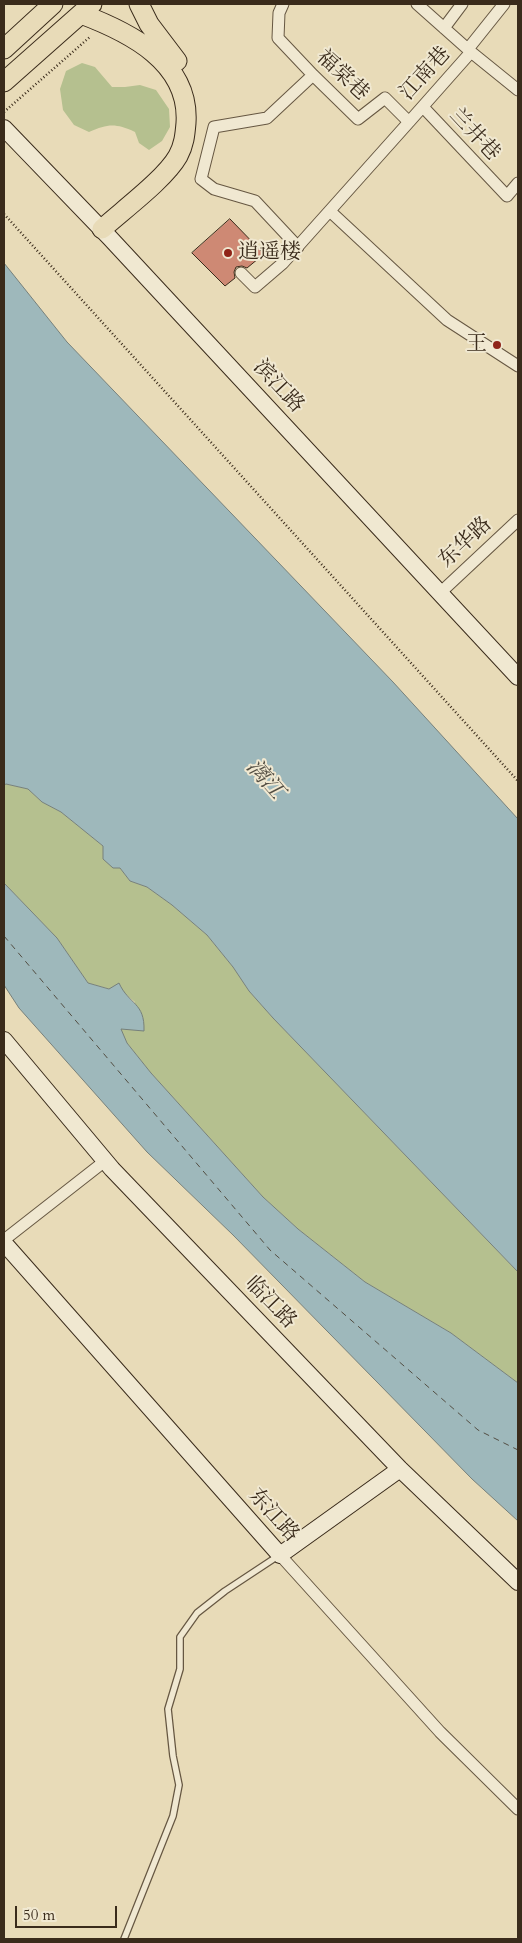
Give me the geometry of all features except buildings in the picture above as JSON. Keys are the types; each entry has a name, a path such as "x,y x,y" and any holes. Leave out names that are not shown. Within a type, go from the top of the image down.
{"main road":[{"path":"4,48 53,4"},
{"path":"106,234 175,178 183,168 194,143 198,128 196,106 189,80 149,24 139,4"},
{"path":"6,80 86,9 105,23 135,39 154,53 170,70 185,101 184,142 172,165 106,234"}],"street":[{"name":"福棠巷","path":"283,4 279,12 278,38 312,76 358,119 385,98 409,122"},
{"path":"416,4 470,50 504,4"},
{"path":"444,28 462,4"},
{"name":"江南巷","path":"409,122 423,108 470,50 518,90"},
{"path":"298,247 255,201 214,189 201,179 214,127 267,118 312,76"},
{"name":"兰井巷","path":"423,108 506,196 518,183"},
{"path":"241,273 255,288 283,263 409,122"},
{"name":"滨江路","path":"4,128 106,234 518,677"},
{"path":"333,214 447,320 518,366"},
{"name":"东华路","path":"440,593 518,520"},
{"name":"临江路","path":"4,1040 105,1161 400,1469 518,1582"},
{"path":"4,1241 105,1161"},
{"name":"东江路","path":"4,1241 280,1555 440,1732 518,1810"},
{"path":"280,1555 400,1469"}],"lane":[{"path":"124,1939 173,1816 179,1785 173,1756 168,1709 180,1669 180,1637 197,1613 225,1591 280,1555"}],"path":[{"path":"4,112 105,23"},
{"path":"4,214 518,781"}],"green space":[{"path":"82,63 95,67 112,87 140,85 156,90 169,109 170,127 162,141 149,150 139,143 135,132 122,127 107,126 89,132 74,125 63,110 60,89 66,71"},
{"path":"4,785 28,789 42,802 61,812 103,846 103,859 120,868 130,881 147,887 172,905 207,935 233,967 249,991 273,1018 518,1272 518,1383 451,1333 365,1282 298,1229 263,1197 151,1073 127,1043 120,1029 135,1002 124,993 88,983 57,938 4,883"}],"water":[{"name":"漓江","path":"4,263 67,342 393,682 518,819 518,1272 273,1018 249,991 233,967 207,935 172,905 147,887 130,881 120,868 113,868 103,859 103,846 61,812 42,802 28,789 4,785"},
{"path":"4,883 57,938 88,983 109,989 119,983 127,996 136,1004 144,1022 144,1031 121,1029 127,1043 151,1073 263,1197 298,1229 365,1282 451,1333 518,1383 518,1521 472,1479 233,1235 147,1152 19,1008 4,985"}],"ferry route":[{"path":"4,936 270,1250 478,1430 518,1450"}],"place":[{"name":"逍遥楼","path":"228,253"},
{"name":"王","path":"497,345"}]}
